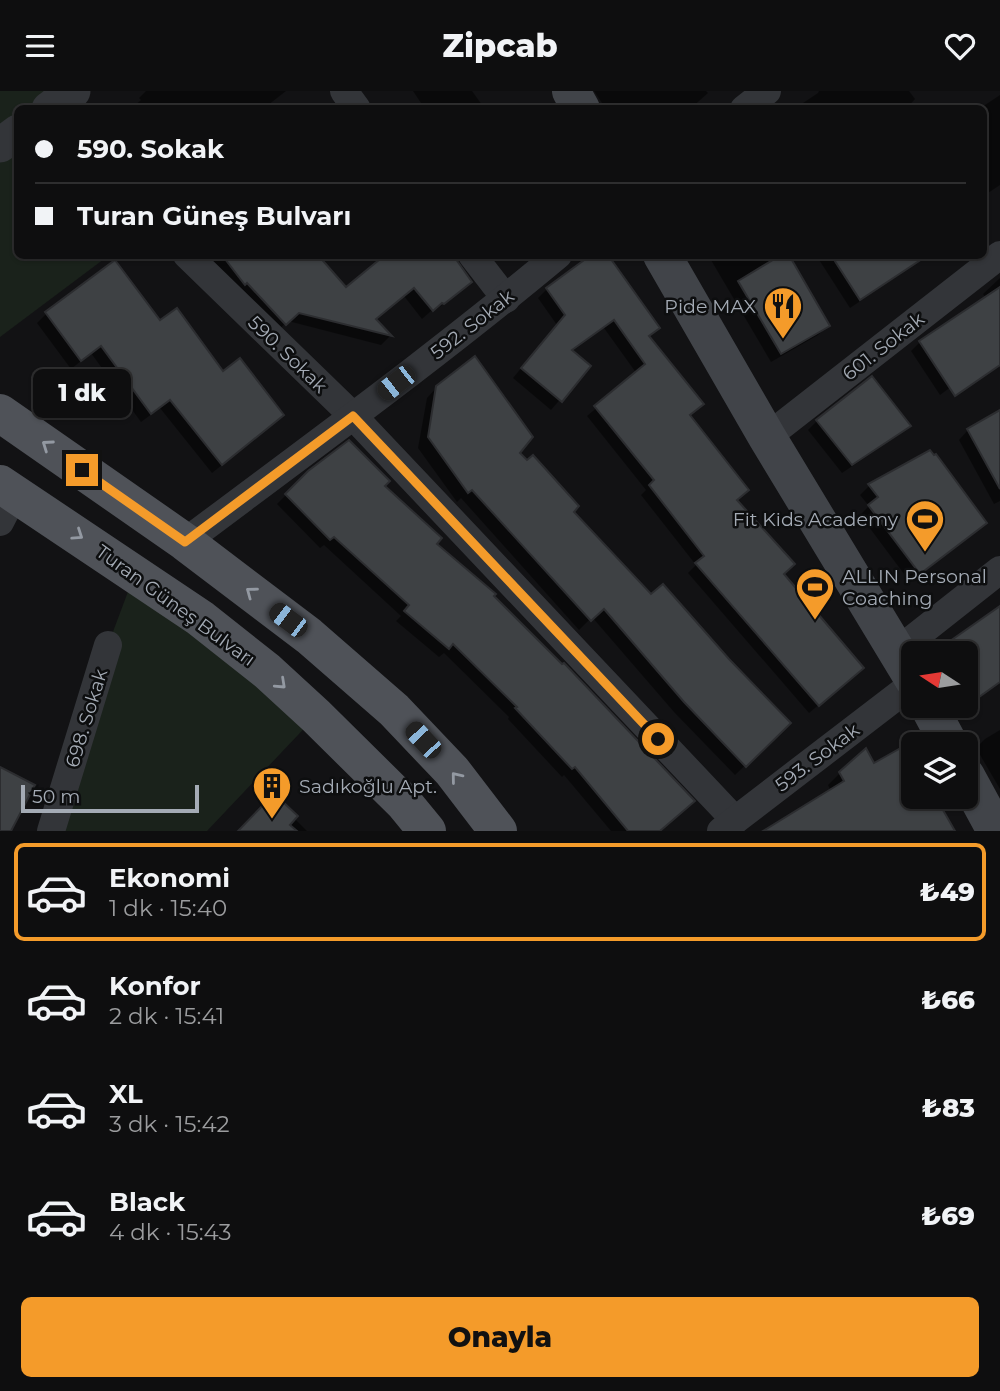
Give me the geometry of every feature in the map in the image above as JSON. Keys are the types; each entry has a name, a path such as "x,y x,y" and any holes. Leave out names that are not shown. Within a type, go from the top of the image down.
{"main road":[{"path":"665,259 766,437 901,659"},
{"path":"0,413 185,542 309,636 394,710 452,771 498,831"},
{"name":"Turan Güneş Bulvarı","path":"5,500 200,618 267,671 316,716 404,803 427,831"},
{"path":"978,798 996,831"}],"street":[{"path":"54,105 73,91"},
{"path":"344,91 355,105"},
{"path":"749,105 767,91"},
{"name":"601. Sokak","path":"766,437 1000,255"},
{"name":"590. Sokak","path":"191,259 353,416 728,825"},
{"path":"475,259 506,299"},
{"name":"592. Sokak","path":"185,542 506,299 553,259"},
{"name":"593. Sokak","path":"935,641 1000,570"},
{"name":"698. Sokak","path":"51,831 108,645"},
{"name":"593. Sokak","path":"728,825 901,677"}],"shaded area":[{"path":"0,91 73,91 53,105 14,105 14,259 104,259 0,337"},
{"path":"135,573 316,716 207,831 51,831 108,645"}],"building":[{"path":"225,259 322,259 346,287 380,259 456,259 472,282 433,311 414,288 376,319 392,336 299,313 286,325 247,283 245,285"},
{"path":"586,259 611,259 660,328 649,336 704,404 690,415 749,490 737,500 795,564 784,574 864,668 819,706 695,563 704,556 649,485 654,480 594,406 645,364 614,320 572,350 591,366 562,402 521,368 565,315 546,288"},
{"path":"774,259 791,259 830,326 781,354 738,281"},
{"path":"834,259 922,259 860,300"},
{"path":"115,260 160,320 177,308 223,371 240,358 284,415 222,465 170,400 151,414 101,346 81,361 45,312"},
{"path":"1000,287 1000,365 955,396 919,341"},
{"path":"475,356 533,437 520,453 527,460 533,455 579,506 574,512 651,594 663,584 729,659 791,723 746,767 684,702 604,609 591,621 472,490 468,493 428,437 436,386"},
{"path":"872,376 911,426 852,465 816,420"},
{"path":"1000,410 1000,489 967,429"},
{"path":"349,440 390,481 385,486 442,538 437,544 496,594 494,596 562,664 564,663 695,801 660,831 628,831 575,767 572,769 515,708 517,707 453,644 449,649 404,611 409,605 334,537 330,540 285,494 308,471"},
{"path":"930,450 936,454 987,523 920,574 868,505 878,497 868,484"},
{"path":"1000,606 1000,682 979,697 978,641 950,641"},
{"path":"866,748 874,763 901,748 901,809 942,809 955,831 763,831 844,781 839,772"},
{"path":"0,767 35,785 11,831 0,831"},
{"name":"Sadıkoğlu Apt.","path":"266,802 275,811 283,802 298,816 290,825 297,831 238,831"}],"place":[{"name":"Pide MAX","path":"783,340"},
{"name":"Fit Kids Academy","path":"925,553"},
{"name":"ALLIN Personal Coaching","path":"815,621"},
{"name":"Sadıkoğlu Apt.","path":"272,820"}],"route":[{"path":"82,470 185,542 353,416 658,739"}]}
